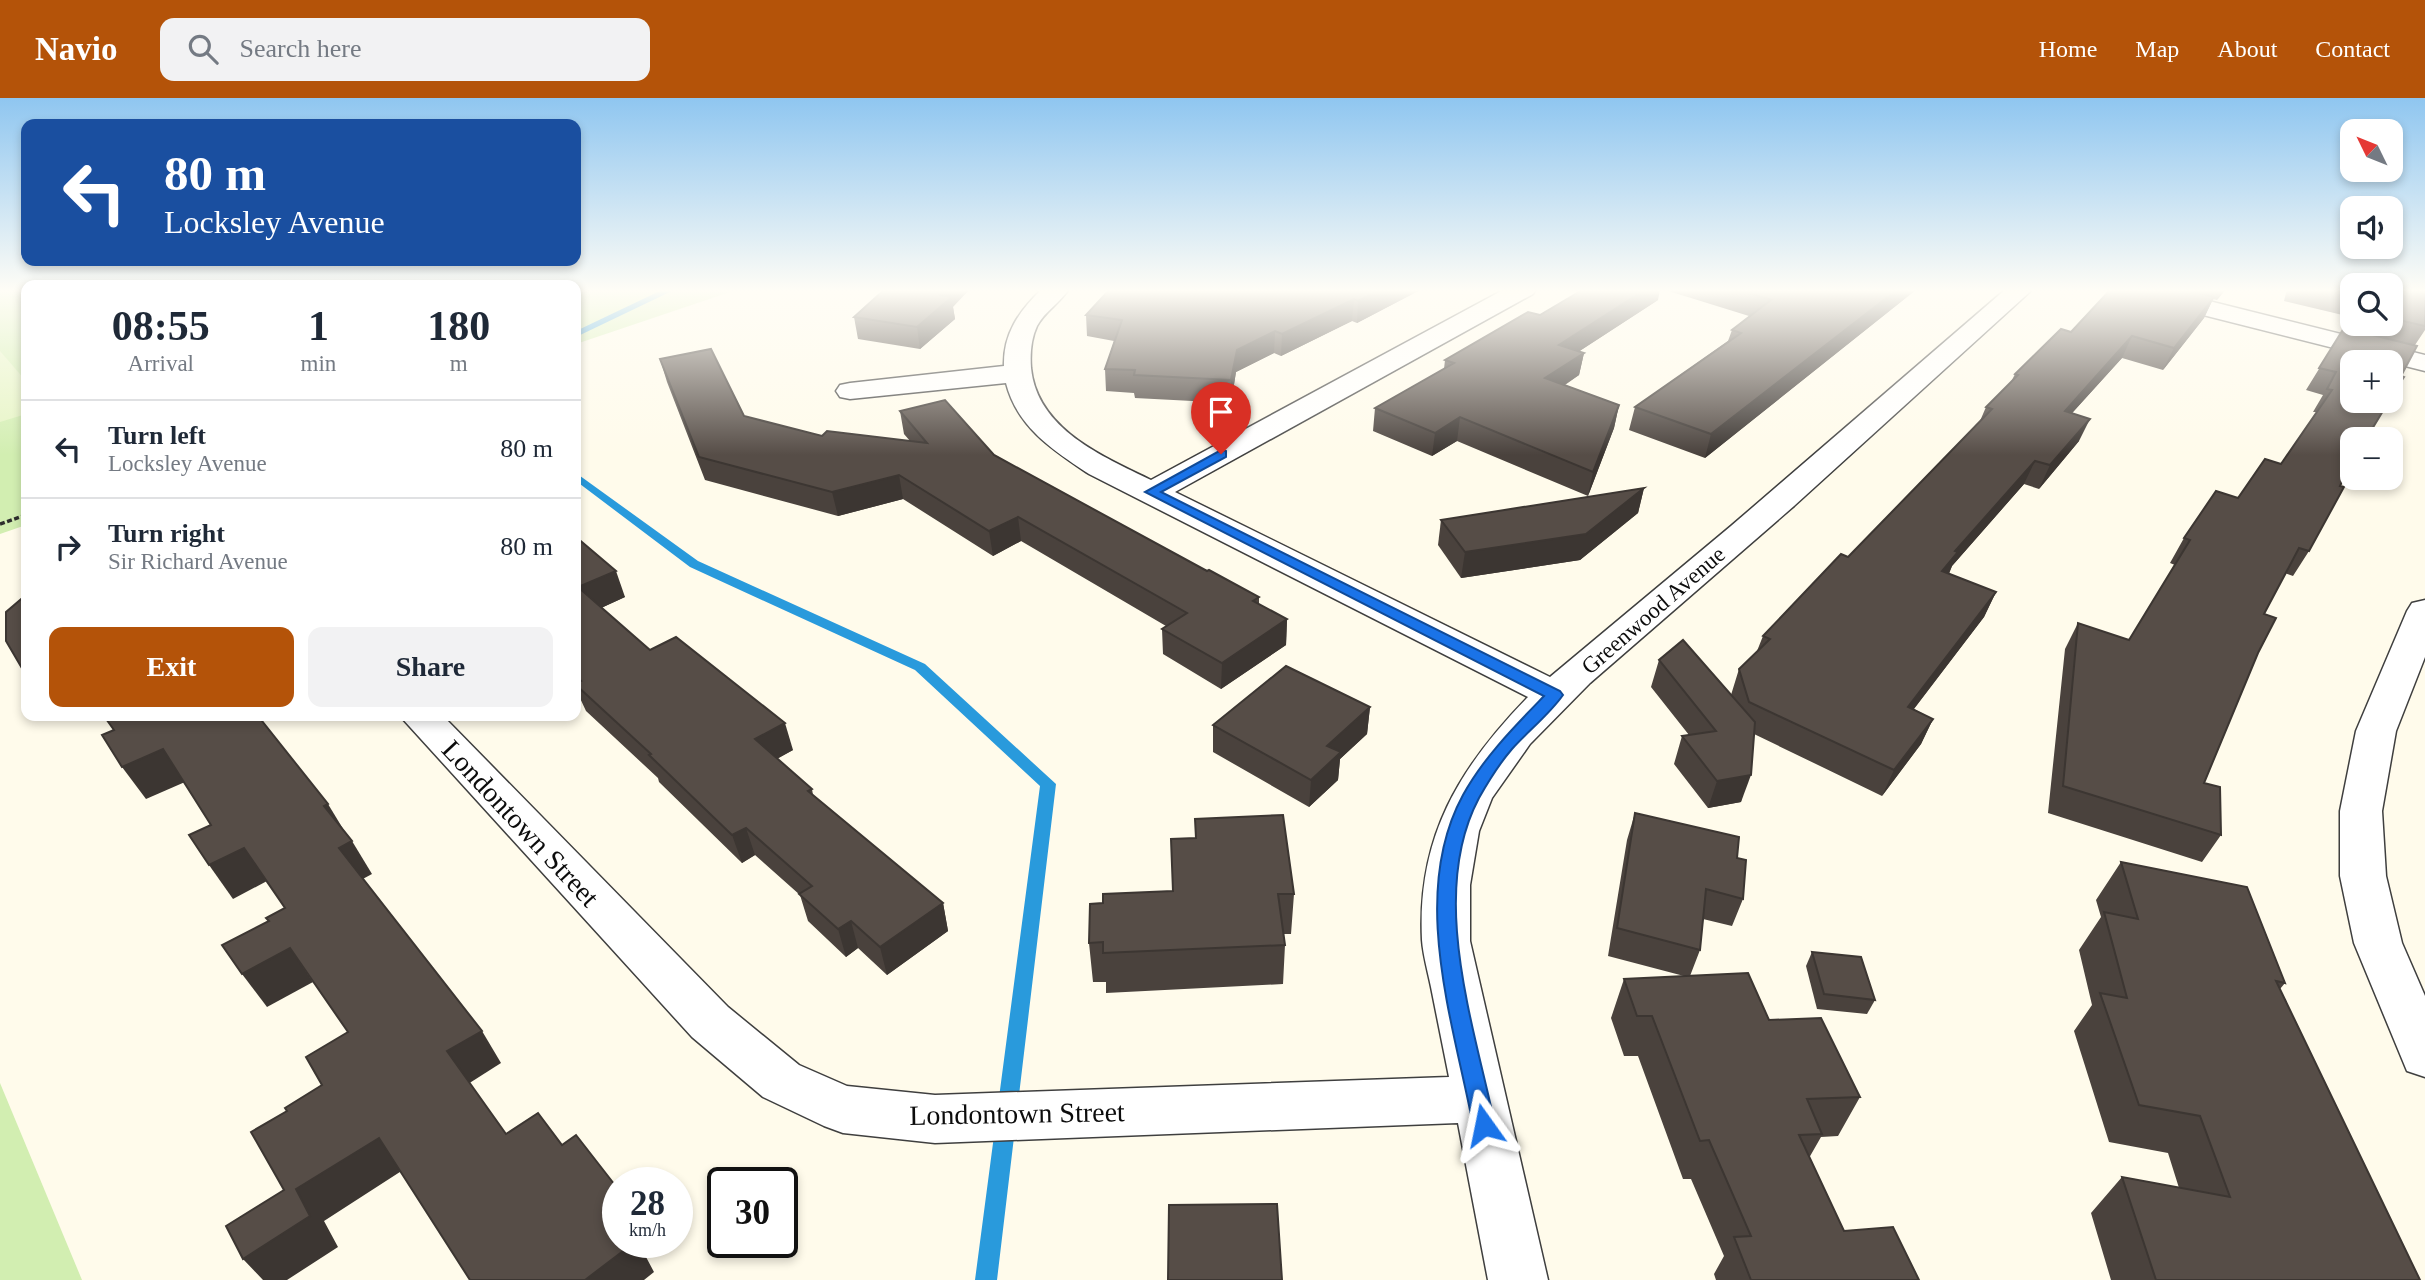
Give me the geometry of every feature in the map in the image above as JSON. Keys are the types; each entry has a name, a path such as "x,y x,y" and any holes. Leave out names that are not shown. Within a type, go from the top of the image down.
{"street":[{"path":"1019,344 1018,373 1024,401 1034,416 1100,467 1555,695"},
{"path":"1152,492 1423,344"},
{"name":"Greenwood Avenue","path":"1518,1280 1446,941 1446,889 1454,839 1471,797 1504,747 1555,695 1763,517 1959,344"},
{"path":"2350,344 2425,363"},
{"path":"850,391 1018,373"},
{"path":"2422,629 2376,731 2361,824 2362,876 2378,943 2425,1055"},
{"name":"Londontown Street","path":"426,721 710,1023 781,1081 844,1108 935,1119 1478,1098"}],"path":[{"path":"0,524 21,517"}],"green space":[{"path":"0,344 21,344 21,527 0,534"},
{"path":"0,351 21,375 21,416 0,422"},
{"path":"0,1083 82,1280 0,1280"}],"building":[{"path":"1114,344 1249,344 1237,350 1231,380 1134,375 1135,370 1105,369"},
{"path":"1472,344 1560,344 1584,353 1545,378 1619,405 1593,472 1460,417 1435,433 1375,408 1454,363 1445,360"},
{"path":"1725,344 1827,344 1711,434 1635,407"},
{"path":"2046,344 2125,344 2065,411 2090,419 2050,465 2035,461 1955,551 1958,552 1942,571 1996,592 1908,707 1933,719 1894,770 1749,702 1739,669 1770,639 1763,636 1841,554 1848,557 1992,409 1986,407 2018,375 2015,374"},
{"path":"2161,344 2177,344 2174,348"},
{"path":"2334,344 2417,346 2403,372 2403,350 2340,350 2340,413 2382,413 2373,427 2340,427 2340,490 2342,490 2309,551 2299,548 2264,614 2276,618 2258,653 2204,783 2220,787 2221,835 2063,786 2078,623 2129,640 2190,540 2184,538 2216,491 2238,498 2265,459 2281,464 2332,390 2327,389 2336,372 2319,368"},
{"path":"711,349 744,416 822,436 827,431 927,443 900,411 945,400 994,455 1259,597 1253,601 1287,619 1222,663 1162,629 1187,613 1018,517 989,531 899,475 832,492 699,457 660,359"},
{"path":"1644,488 1586,534 1465,552 1441,520"},
{"path":"581,541 616,571 581,586"},
{"path":"581,590 650,650 676,637 785,723 755,739 812,789 808,791 943,903 880,947 851,921 838,929 799,894 812,886 746,828 732,835 649,755 651,754 581,690"},
{"path":"21,599 21,666 6,641 6,612"},
{"path":"1683,640 1755,722 1751,775 1717,781 1682,736 1716,731 1659,660"},
{"path":"1286,666 1370,707 1327,746 1341,752 1311,780 1213,725"},
{"path":"108,721 262,721 328,804 324,806 352,841 339,848 482,1031 447,1051 506,1134 538,1113 562,1145 576,1135 602,1168 602,1258 614,1258 585,1280 470,1280 379,1138 296,1189 310,1216 243,1259 226,1226 284,1190 251,1132 287,1111 285,1108 322,1085 306,1057 348,1032 290,948 242,974 222,945 269,921 266,918 285,908 244,848 209,865 189,835 211,825 163,749 122,767 102,735 114,730"},
{"path":"1635,813 1739,837 1737,858 1746,860 1743,899 1706,889 1700,950 1617,928"},
{"path":"1283,815 1294,894 1278,894 1285,945 1103,953 1103,942 1089,943 1090,904 1103,903 1103,894 1173,891 1171,839 1196,838 1195,819"},
{"path":"2121,862 2247,887 2285,983 2276,981 2420,1280 2156,1280 2122,1177 2230,1197 2200,1116 2139,1105 2100,993 2127,998 2104,912 2138,919"},
{"path":"1812,952 1861,957 1875,1000 1824,994"},
{"path":"1748,973 1769,1020 1821,1018 1860,1097 1807,1099 1822,1134 1799,1135 1844,1231 1893,1227 1919,1280 1751,1280 1734,1237 1751,1236 1709,1140 1700,1141 1652,1016 1637,1016 1624,979"},
{"path":"1277,1204 1282,1280 1168,1280 1169,1205"}],"waterway":[{"path":"581,480 694,564 920,667 1048,784 986,1280"}],"route":[{"path":"1221,454 1152,492 1555,695 1504,747 1471,797 1454,839 1446,889 1446,941 1484,1125"}]}
